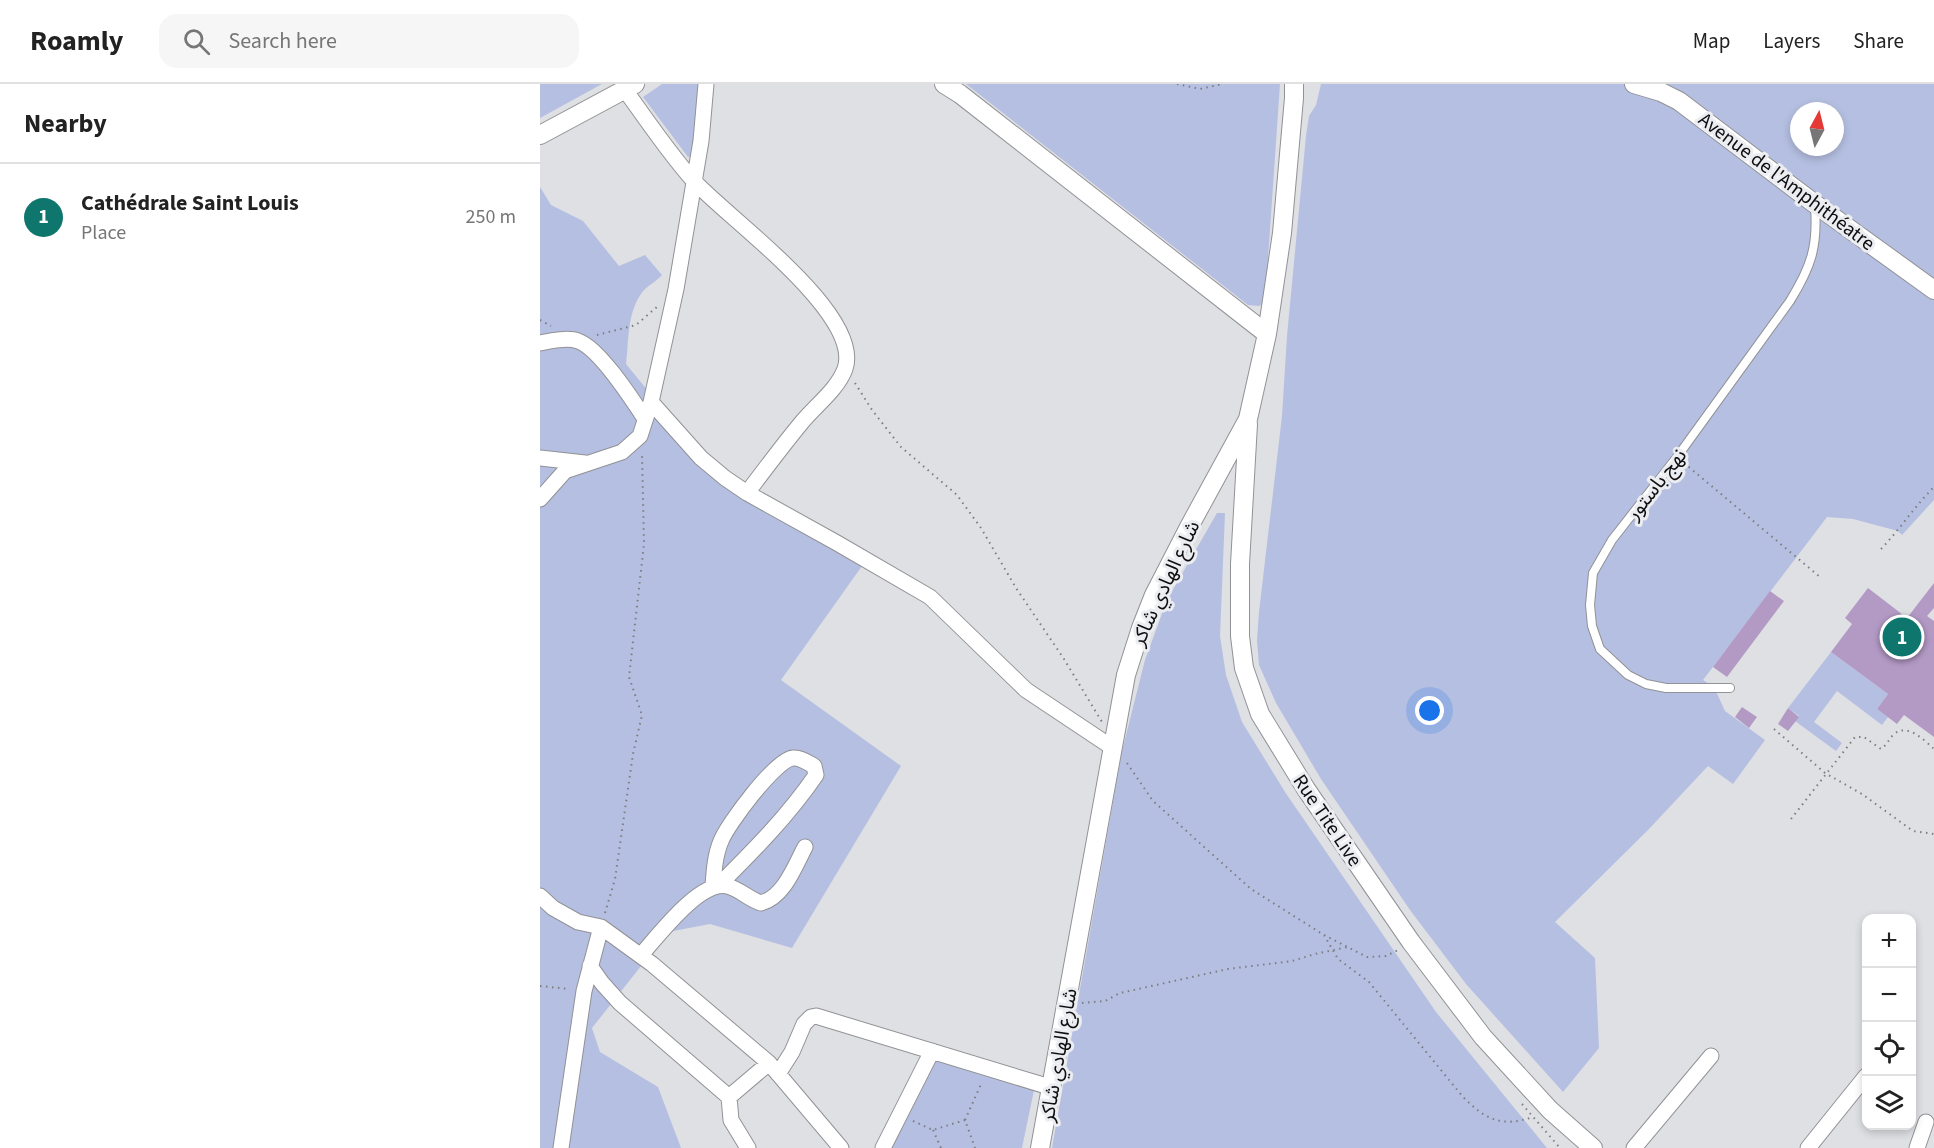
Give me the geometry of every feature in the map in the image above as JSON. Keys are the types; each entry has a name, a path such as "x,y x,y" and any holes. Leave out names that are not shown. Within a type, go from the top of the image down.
{"street":[{"path":"540,499 565,471 622,452 640,436 651,402 676,289 701,141 706,84"},
{"path":"944,84 960,94 1267,334"},
{"name":"Avenue de l'Amphithéatre","path":"1634,84 1661,92 1679,101 1934,290"},
{"path":"540,135 630,87 694,181 788,266 836,324 843,340 845,368 838,381 788,439 747,494"},
{"name":"شارع الهادي شاكر","path":"1040,1148 1053,1088 1126,675 1141,628 1171,561 1248,419 1267,334 1282,233 1295,89"},
{"path":"540,343 577,340 604,362 645,418"},
{"path":"651,402 701,458 747,494 930,597 1026,690 1113,746"},
{"name":"Rue Tite Live","path":"1248,419 1239,609 1240,636 1244,668 1260,714 1306,789 1411,942 1483,1037 1550,1110 1593,1148"},
{"path":"540,458 586,463"},
{"path":"641,955 694,898 715,886 775,828 816,775 814,766 793,758 786,760 759,786 722,838 715,863 715,886"},
{"path":"715,886 725,885 742,892 753,900 761,903 767,901 775,896 793,871 805,847"},
{"path":"540,896 553,908 578,922 601,927 641,955 774,1069 832,1145"},
{"path":"561,1148 584,991 601,927"},
{"path":"591,966 620,1003 729,1097 730,1120 748,1148"},
{"path":"729,1097 774,1069 792,1052 804,1024 811,1017 816,1016 1053,1088"},
{"path":"883,1148 932,1051"},
{"path":"1634,1148 1711,1056"},
{"path":"1808,1148 1862,1081"},
{"path":"1917,1148 1926,1122"}],"lane":[{"name":"نهج باستور","path":"1730,688 1666,688 1646,684 1628,675 1600,649 1592,626 1590,605 1593,573 1612,540 1677,457 1790,302 1806,276 1811,261 1816,224 1815,204"}],"path":[{"path":"1177,84 1200,89 1222,84"},
{"path":"577,340 636,325 676,289"},
{"path":"845,368 872,410 901,447 957,495 981,528 1016,588 1064,659 1113,746 1153,801 1251,890 1324,935 1367,957 1386,956 1411,942"},
{"path":"601,927 615,879 633,754 642,715 629,677 644,544 640,436"},
{"path":"1677,457 1821,577"},
{"path":"1881,549 1934,487"},
{"path":"1774,729 1826,773 1862,794 1913,831 1934,834"},
{"path":"1791,819 1852,739 1858,736 1881,749 1894,734 1905,731 1916,734 1934,748"},
{"path":"1324,935 1338,960 1369,982 1463,1097 1479,1113 1497,1121 1524,1120 1550,1110"},
{"path":"1067,1002 1105,1001 1120,993 1164,983 1228,969 1292,961 1348,947"},
{"path":"540,986 584,991"},
{"path":"975,1148 965,1120 988,1068"},
{"path":"900,1115 933,1130 941,1148"},
{"path":"933,1130 965,1120"},
{"path":"1556,1148 1554,1141 1560,1148"}],"shaded area":[{"path":"540,84 602,84 540,118"},
{"path":"662,84 704,84 697,155 688,157 643,97"},
{"path":"966,84 1280,84 1265,302 1259,306 1248,305"},
{"path":"1321,84 1934,84 1934,500 1902,535 1898,531 1853,519 1827,517 1703,680 1714,687 1725,711 1765,740 1733,784 1708,766 1648,830 1555,922 1595,958 1599,1048 1563,1092 1466,984 1410,910 1321,779 1276,703 1259,665 1257,641 1259,612 1282,416 1287,336 1309,116 1316,105"},
{"path":"540,187 551,205 583,221 619,266 645,255 662,275 643,291 636,302 629,328 626,364 685,436 711,462 832,549 862,566 781,680 901,766 792,948 710,924 668,932 592,1028 600,1052 658,1087 681,1148 540,1148"},
{"path":"1217,513 1225,513 1220,636 1226,675 1242,722 1285,792 1436,1012 1547,1148 1052,1148 1122,751 1145,660 1167,600"},
{"path":"1831,652 1888,694 1877,709 1888,717 1882,725 1837,691 1814,722 1842,743 1836,751 1795,721 1799,716 1788,708"},
{"path":"937,1056 1034,1090 1022,1148 890,1148"}],"building":[{"path":"1934,583 1934,608 1927,616 1934,621 1934,737 1904,715 1897,724 1877,709 1888,694 1831,652 1852,624 1845,618 1868,588 1907,618"},
{"path":"1770,591 1784,601 1727,677 1713,667"},
{"path":"1742,707 1757,717 1749,728 1735,717"},
{"path":"1788,708 1799,717 1788,731 1778,724"}],"place":[{"name":"Cathédrale Saint Louis","path":"1902,637"}]}
